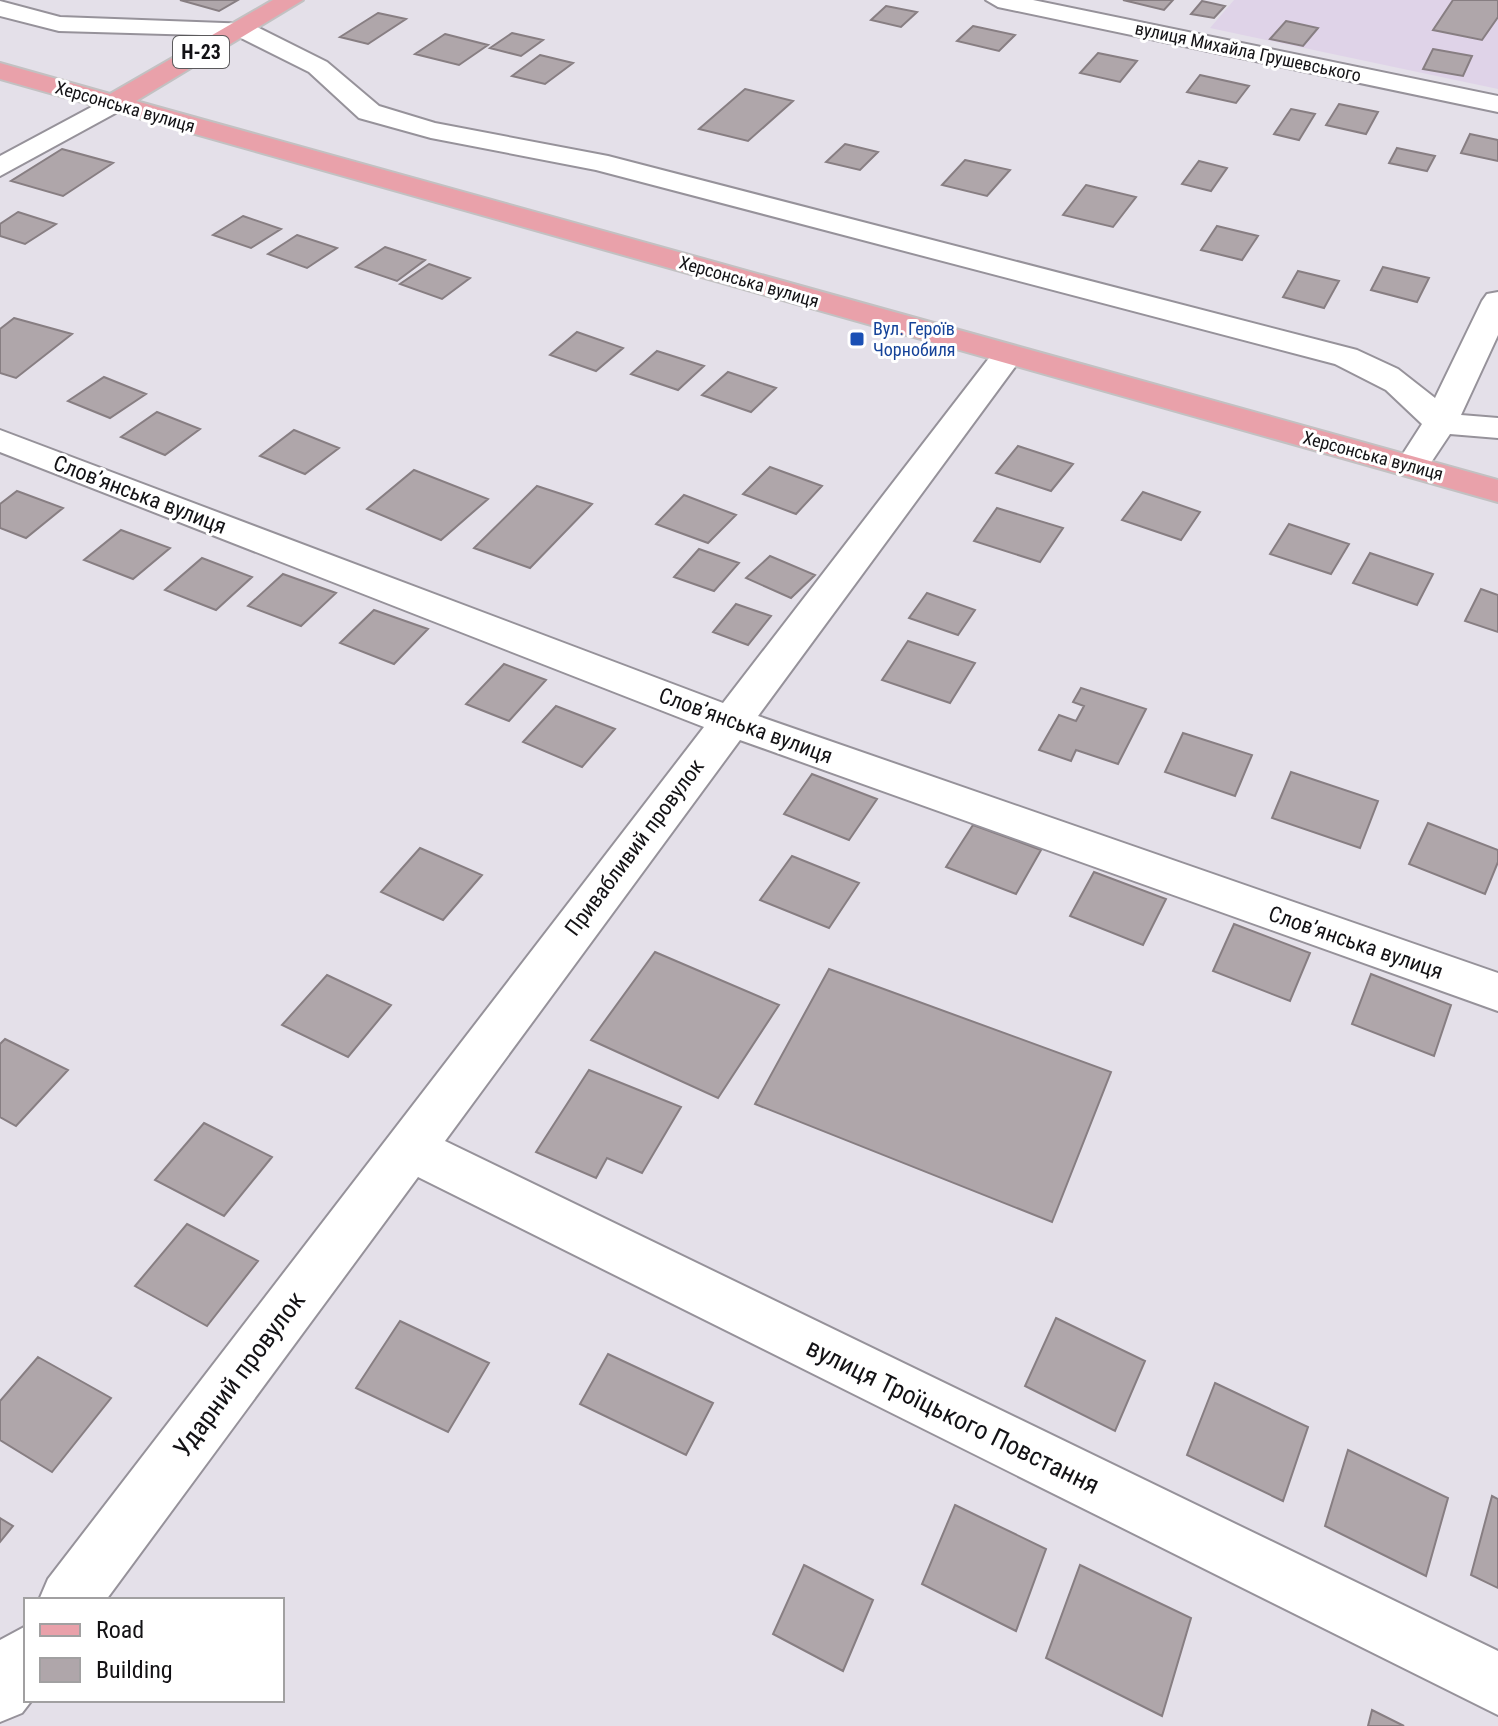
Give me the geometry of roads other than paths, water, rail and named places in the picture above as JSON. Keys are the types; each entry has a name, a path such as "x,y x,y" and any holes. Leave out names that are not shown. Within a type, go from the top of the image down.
{"main road":[{"name":"Н-23","path":"112,104 291,0"},
{"name":"Херсонська вулиця","path":"0,71 1007,356 1498,491"}],"street":[{"name":"вулиця Михайла Грушевського","path":"998,0 1498,104"},
{"path":"0,8 59,24 242,29 318,67 369,112 431,130 598,162 1346,357 1383,371 1415,394 1440,423 1498,428"},
{"path":"15,37 59,24"},
{"path":"0,168 112,104"},
{"path":"1412,466 1440,423 1498,301"},
{"name":"Привабливий провулок","path":"409,1148 1007,356"},
{"name":"Словʼянська вулиця","path":"0,440 729,721 1498,992"},
{"name":"Ударний провулок","path":"71,1598 409,1148"},
{"name":"вулиця Троїцького Повстання","path":"409,1148 1498,1684"},
{"path":"0,1691 24,1660"}],"place":[{"name":"Вул. Героїв Чорнобиля","path":"857,339"}]}
